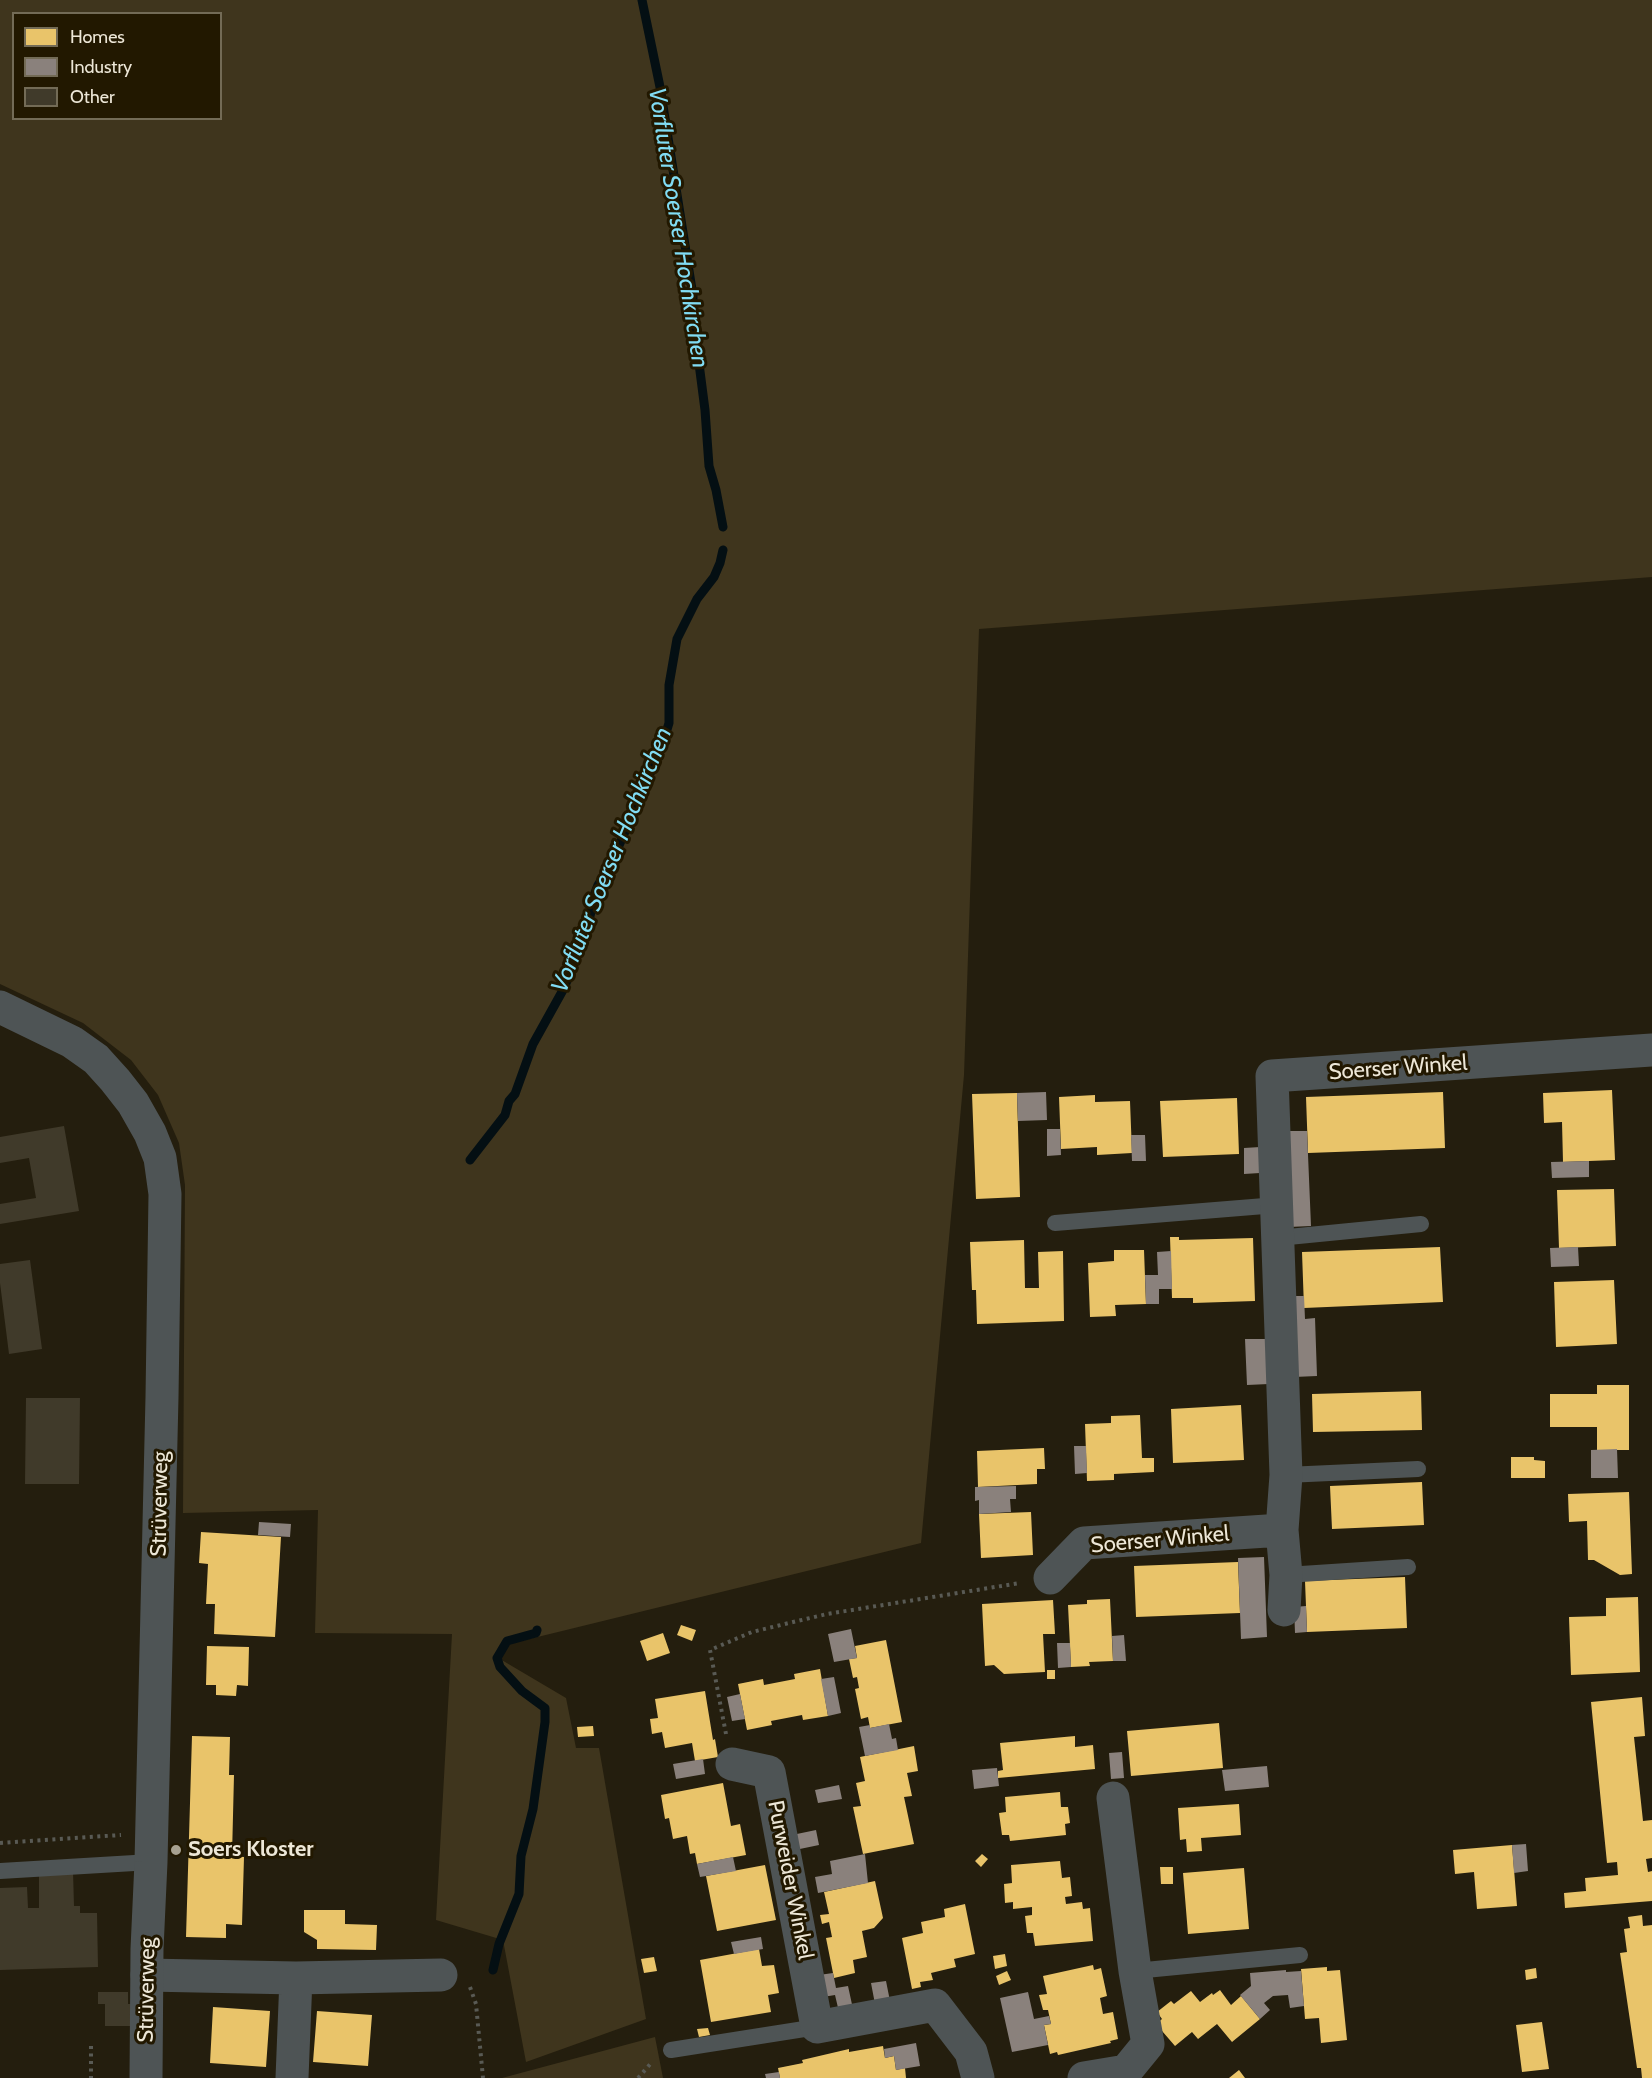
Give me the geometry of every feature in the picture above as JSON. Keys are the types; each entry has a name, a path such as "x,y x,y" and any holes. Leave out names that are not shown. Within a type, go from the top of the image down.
{"street":[{"name":"Strüverweg","path":"0,1007 72,1042 96,1059 133,1102 150,1133 160,1158 165,1194 164,1325 146,2078"},
{"name":"Soerser Winkel","path":"1284,1611 1286,1575 1282,1530 1286,1475 1272,1077 1652,1050"},
{"name":"Soerser Winkel","path":"1050,1578 1084,1543 1282,1530"},
{"name":"Purweider Winkel","path":"732,1764 769,1772 817,2027"},
{"path":"1084,2078 1126,2071 1148,2044 1135,1971 1113,1798"},
{"path":"147,1975 296,1978 441,1975"},
{"path":"292,2078 296,1978"},
{"path":"817,2027 934,2005 971,2052 978,2078"}],"lane":[{"path":"1055,1223 1277,1205"},
{"path":"1278,1238 1421,1224"},
{"path":"1286,1475 1418,1469"},
{"path":"1286,1575 1408,1567"},
{"path":"0,1871 151,1848"},
{"path":"1135,1971 1300,1955"},
{"path":"671,2050 817,2027"}],"path":[{"path":"732,1764 710,1650 752,1632 827,1614 1050,1578"},
{"path":"0,1843 151,1848"},
{"path":"441,1975 454,1975 467,1979 476,2004 483,2078"},
{"path":"91,2046 91,2078"}],"shaded area":[{"path":"0,0 1652,0 1652,577 979,629 964,1075 921,1543 509,1644 500,1659 566,1698 576,1748 599,1748 646,2019 526,2062 503,1940 436,1920 452,1634 315,1633 318,1510 183,1513 185,1185 179,1143 158,1095 131,1060 83,1023 0,984"},
{"path":"655,2037 663,2078 502,2078"}],"building: Homes":[{"path":"1612,1090 1615,1160 1563,1162 1562,1122 1544,1123 1543,1093"},
{"path":"1443,1092 1445,1148 1308,1153 1306,1097"},
{"path":"1017,1093 1020,1197 976,1199 972,1094"},
{"path":"1095,1095 1095,1102 1130,1101 1132,1153 1097,1155 1097,1147 1061,1149 1059,1097"},
{"path":"1237,1098 1239,1154 1163,1157 1160,1101"},
{"path":"1614,1189 1616,1246 1559,1248 1557,1190"},
{"path":"1170,1237 1179,1237 1179,1240 1253,1238 1255,1301 1193,1303 1193,1298 1172,1298"},
{"path":"1024,1240 1025,1288 1039,1288 1038,1252 1063,1251 1064,1321 977,1324 976,1290 972,1290 970,1242"},
{"path":"1440,1247 1443,1302 1304,1308 1302,1252"},
{"path":"1114,1250 1144,1250 1146,1304 1115,1305 1116,1316 1090,1317 1088,1263 1114,1261"},
{"path":"1614,1280 1617,1344 1556,1347 1554,1282"},
{"path":"1597,1385 1629,1385 1629,1450 1597,1450 1597,1427 1550,1427 1550,1394 1597,1394"},
{"path":"1421,1391 1422,1430 1313,1432 1312,1394"},
{"path":"1241,1405 1244,1460 1173,1463 1171,1409"},
{"path":"1140,1415 1142,1458 1154,1458 1154,1472 1114,1474 1114,1480 1087,1481 1085,1424 1111,1423 1111,1416"},
{"path":"1044,1448 1045,1469 1037,1469 1037,1484 978,1487 977,1451"},
{"path":"1511,1457 1534,1457 1534,1460 1545,1461 1545,1478 1511,1478"},
{"path":"1422,1482 1424,1525 1332,1529 1330,1486"},
{"path":"1629,1492 1632,1574 1620,1575 1594,1560 1588,1560 1587,1521 1569,1522 1568,1494"},
{"path":"1031,1512 1033,1555 981,1558 979,1514"},
{"path":"201,1532 281,1537 275,1637 214,1634 215,1604 206,1604 208,1564 199,1563"},
{"path":"1238,1562 1240,1613 1136,1617 1134,1566"},
{"path":"1405,1577 1407,1628 1307,1632 1305,1581"},
{"path":"1638,1597 1640,1672 1571,1675 1569,1617 1606,1616 1606,1598"},
{"path":"1110,1599 1113,1661 1089,1662 1090,1666 1071,1667 1068,1605 1087,1604 1087,1600"},
{"path":"1053,1600 1055,1634 1043,1634 1045,1672 1004,1674 994,1665 985,1666 982,1604"},
{"path":"681,1625 696,1630 692,1641 677,1635"},
{"path":"663,1633 670,1653 647,1661 640,1641"},
{"path":"886,1640 902,1722 870,1728 868,1717 861,1719 855,1689 859,1688 857,1677 853,1678 849,1659 857,1658 855,1646"},
{"path":"207,1646 249,1647 248,1686 237,1685 236,1696 216,1695 216,1685 206,1685"},
{"path":"820,1669 828,1716 803,1720 802,1715 771,1721 772,1725 747,1730 738,1684 763,1679 764,1685 795,1679 794,1674"},
{"path":"1047,1670 1055,1670 1055,1679 1047,1679"},
{"path":"705,1691 718,1757 695,1761 692,1743 665,1748 662,1732 652,1734 650,1719 658,1718 655,1699"},
{"path":"1642,1697 1645,1736 1634,1737 1643,1821 1652,1820 1652,1858 1646,1859 1648,1872 1652,1871 1652,1901 1565,1908 1564,1893 1586,1891 1585,1878 1618,1875 1617,1862 1607,1863 1591,1702"},
{"path":"1219,1723 1223,1768 1131,1776 1127,1731"},
{"path":"593,1726 594,1736 578,1737 577,1727"},
{"path":"192,1736 230,1737 229,1775 234,1775 232,1856 244,1857 242,1925 226,1924 226,1938 186,1937"},
{"path":"1075,1736 1075,1747 1093,1745 1095,1769 998,1778 998,1771 1003,1770 1000,1743"},
{"path":"914,1746 918,1771 907,1773 912,1796 904,1797 914,1844 863,1854 853,1807 861,1806 856,1783 865,1781 860,1757"},
{"path":"723,1783 731,1826 740,1824 746,1855 697,1864 695,1853 690,1854 687,1836 673,1839 669,1818 665,1819 661,1795"},
{"path":"1060,1792 1061,1807 1068,1807 1070,1823 1065,1824 1066,1835 1010,1841 1009,1835 1002,1835 999,1813 1006,1812 1005,1797"},
{"path":"1239,1804 1241,1835 1201,1838 1202,1851 1187,1852 1186,1839 1180,1840 1178,1808"},
{"path":"1512,1845 1517,1906 1477,1909 1474,1872 1455,1874 1453,1850"},
{"path":"982,1854 988,1859 981,1867 975,1861"},
{"path":"1060,1861 1062,1878 1070,1877 1072,1896 1065,1897 1066,1904 1082,1902 1083,1909 1090,1908 1093,1941 1035,1946 1033,1933 1027,1933 1025,1916 1032,1915 1032,1907 1013,1909 1013,1902 1005,1903 1004,1884 1012,1883 1011,1865"},
{"path":"765,1865 776,1920 717,1931 706,1876"},
{"path":"1160,1867 1173,1867 1173,1884 1161,1884"},
{"path":"1244,1868 1249,1929 1188,1934 1183,1873"},
{"path":"875,1881 883,1918 874,1928 862,1931 867,1957 853,1960 855,1973 834,1978 826,1938 832,1937 829,1922 822,1924 820,1915 829,1914 824,1892"},
{"path":"965,1904 975,1954 954,1959 956,1967 931,1973 933,1980 920,1982 921,1987 912,1989 902,1938 923,1933 921,1922 945,1917 944,1909"},
{"path":"304,1910 345,1910 345,1924 377,1925 376,1950 317,1949 317,1940 304,1932"},
{"path":"1642,1915 1643,1926 1652,1925 1652,2078 1642,2078 1641,2068 1637,2068 1620,1953 1627,1952 1624,1929 1630,1928 1628,1917"},
{"path":"759,1949 762,1966 774,1965 779,1993 768,1995 771,2012 711,2022 700,1960"},
{"path":"1005,1954 1007,1966 995,1969 993,1956"},
{"path":"654,1957 657,1971 644,1973 641,1959"},
{"path":"1093,1965 1094,1970 1101,1968 1107,1996 1100,1998 1103,2014 1113,2012 1118,2039 1110,2041 1111,2043 1058,2055 1057,2052 1050,2054 1044,2025 1051,2024 1048,2010 1043,2010 1039,1995 1047,1994 1043,1976"},
{"path":"1327,1967 1327,1971 1340,1970 1347,2040 1321,2043 1319,2018 1305,2019 1301,1969"},
{"path":"1536,1968 1537,1978 1526,1980 1525,1970"},
{"path":"1007,1971 1011,1980 999,1985 996,1976"},
{"path":"1220,1990 1231,2005 1241,1996 1260,2019 1232,2042 1217,2024 1198,2039 1192,2032 1175,2046 1156,2024 1162,2019 1157,2012 1171,2001 1174,2004 1191,1991 1200,2002"},
{"path":"213,2007 270,2011 266,2067 210,2063"},
{"path":"317,2011 372,2015 368,2066 313,2062"},
{"path":"1542,2022 1549,2069 1522,2072 1516,2025"},
{"path":"708,2028 710,2035 699,2037 697,2029"},
{"path":"883,2046 885,2058 894,2056 896,2070 905,2068 906,2078 780,2078 778,2068 803,2063 802,2060 849,2049 849,2052"},
{"path":"1239,2070 1245,2078 1229,2078"}],"building: Industry":[{"path":"1046,1092 1047,1120 1018,1121 1017,1093"},
{"path":"1047,1129 1060,1129 1061,1155 1047,1156"},
{"path":"1285,1131 1307,1131 1311,1226 1289,1227"},
{"path":"1131,1135 1145,1135 1146,1161 1132,1161"},
{"path":"1260,1147 1260,1173 1244,1174 1244,1148"},
{"path":"1589,1161 1589,1177 1552,1178 1551,1162"},
{"path":"1578,1247 1579,1266 1551,1267 1550,1248"},
{"path":"1171,1251 1172,1289 1159,1289 1159,1304 1146,1304 1145,1275 1158,1275 1157,1252"},
{"path":"1291,1296 1304,1296 1305,1319 1315,1318 1317,1376 1294,1377"},
{"path":"1245,1339 1267,1339 1269,1384 1247,1385"},
{"path":"1074,1446 1086,1446 1087,1473 1075,1474"},
{"path":"1617,1449 1618,1478 1591,1478 1591,1450"},
{"path":"1016,1486 1016,1499 1010,1499 1011,1512 979,1514 979,1500 975,1501 975,1487"},
{"path":"259,1522 291,1524 290,1537 258,1535"},
{"path":"1264,1557 1267,1637 1241,1639 1238,1558"},
{"path":"1306,1606 1307,1632 1295,1633 1294,1607"},
{"path":"851,1629 857,1658 834,1662 828,1634"},
{"path":"1124,1635 1126,1661 1113,1661 1112,1636"},
{"path":"1057,1643 1070,1643 1071,1667 1058,1668"},
{"path":"834,1677 841,1713 828,1716 821,1679"},
{"path":"740,1694 745,1719 732,1721 727,1697"},
{"path":"889,1724 892,1739 896,1738 898,1750 865,1756 859,1727 870,1725 870,1728"},
{"path":"1122,1752 1124,1778 1111,1779 1109,1753"},
{"path":"703,1759 705,1774 676,1779 673,1764"},
{"path":"1267,1766 1269,1787 1225,1791 1222,1770"},
{"path":"997,1768 999,1786 974,1789 972,1770"},
{"path":"839,1785 842,1799 818,1803 815,1790"},
{"path":"816,1830 819,1845 795,1850 792,1835"},
{"path":"1526,1844 1528,1871 1514,1873 1512,1845"},
{"path":"865,1854 868,1883 818,1893 815,1877 832,1874 830,1861"},
{"path":"733,1857 736,1871 700,1877 697,1864"},
{"path":"761,1937 763,1949 734,1954 731,1942"},
{"path":"1286,1970 1286,1972 1301,1971 1304,2006 1290,2008 1288,1995 1273,1996 1264,2003 1270,2010 1260,2019 1240,1995 1251,1986 1250,1973"},
{"path":"833,1973 836,1988 848,1986 853,2009 839,2012 835,1995 823,1997 819,1975"},
{"path":"886,1981 890,2001 875,2004 871,1983"},
{"path":"1028,1992 1034,2019 1049,2016 1051,2024 1044,2025 1048,2045 1012,2052 1000,1998"},
{"path":"916,2043 920,2066 896,2070 894,2056 885,2058 884,2049"},
{"path":"779,2072 780,2078 766,2078 765,2074"}],"building: Other":[{"path":"64,1126 79,1211 0,1224 0,1204 36,1198 29,1158 0,1163 0,1137"},
{"path":"30,1260 42,1349 9,1354 0,1283 0,1264"},
{"path":"26,1398 80,1398 79,1484 25,1484"},
{"path":"73,1871 74,1906 80,1906 80,1913 97,1913 98,1967 0,1970 0,1888 27,1887 28,1908 39,1908 39,1872"},
{"path":"98,1992 128,1992 128,2004 131,2004 131,2026 105,2026 105,2004 98,2004"}],"waterway":[{"name":"Vorfluter Soerser Hochkirchen","path":"642,0 660,87 693,296 693,317 705,410 709,466 723,527"},
{"name":"Vorfluter Soerser Hochkirchen","path":"470,1160 505,1115 533,1044 573,967 585,936 592,901 598,885 611,864 662,746 669,723 669,685 677,639 697,599 714,577 723,550"},
{"name":"Vorfluter Soerser Hochkirchen","path":"493,1970 499,1944 519,1894 521,1856 533,1809 545,1722 545,1708 522,1691 500,1667 497,1658 507,1641 536,1633 537,1630"}],"place":[{"name":"Soers Kloster","path":"176,1850"}]}
